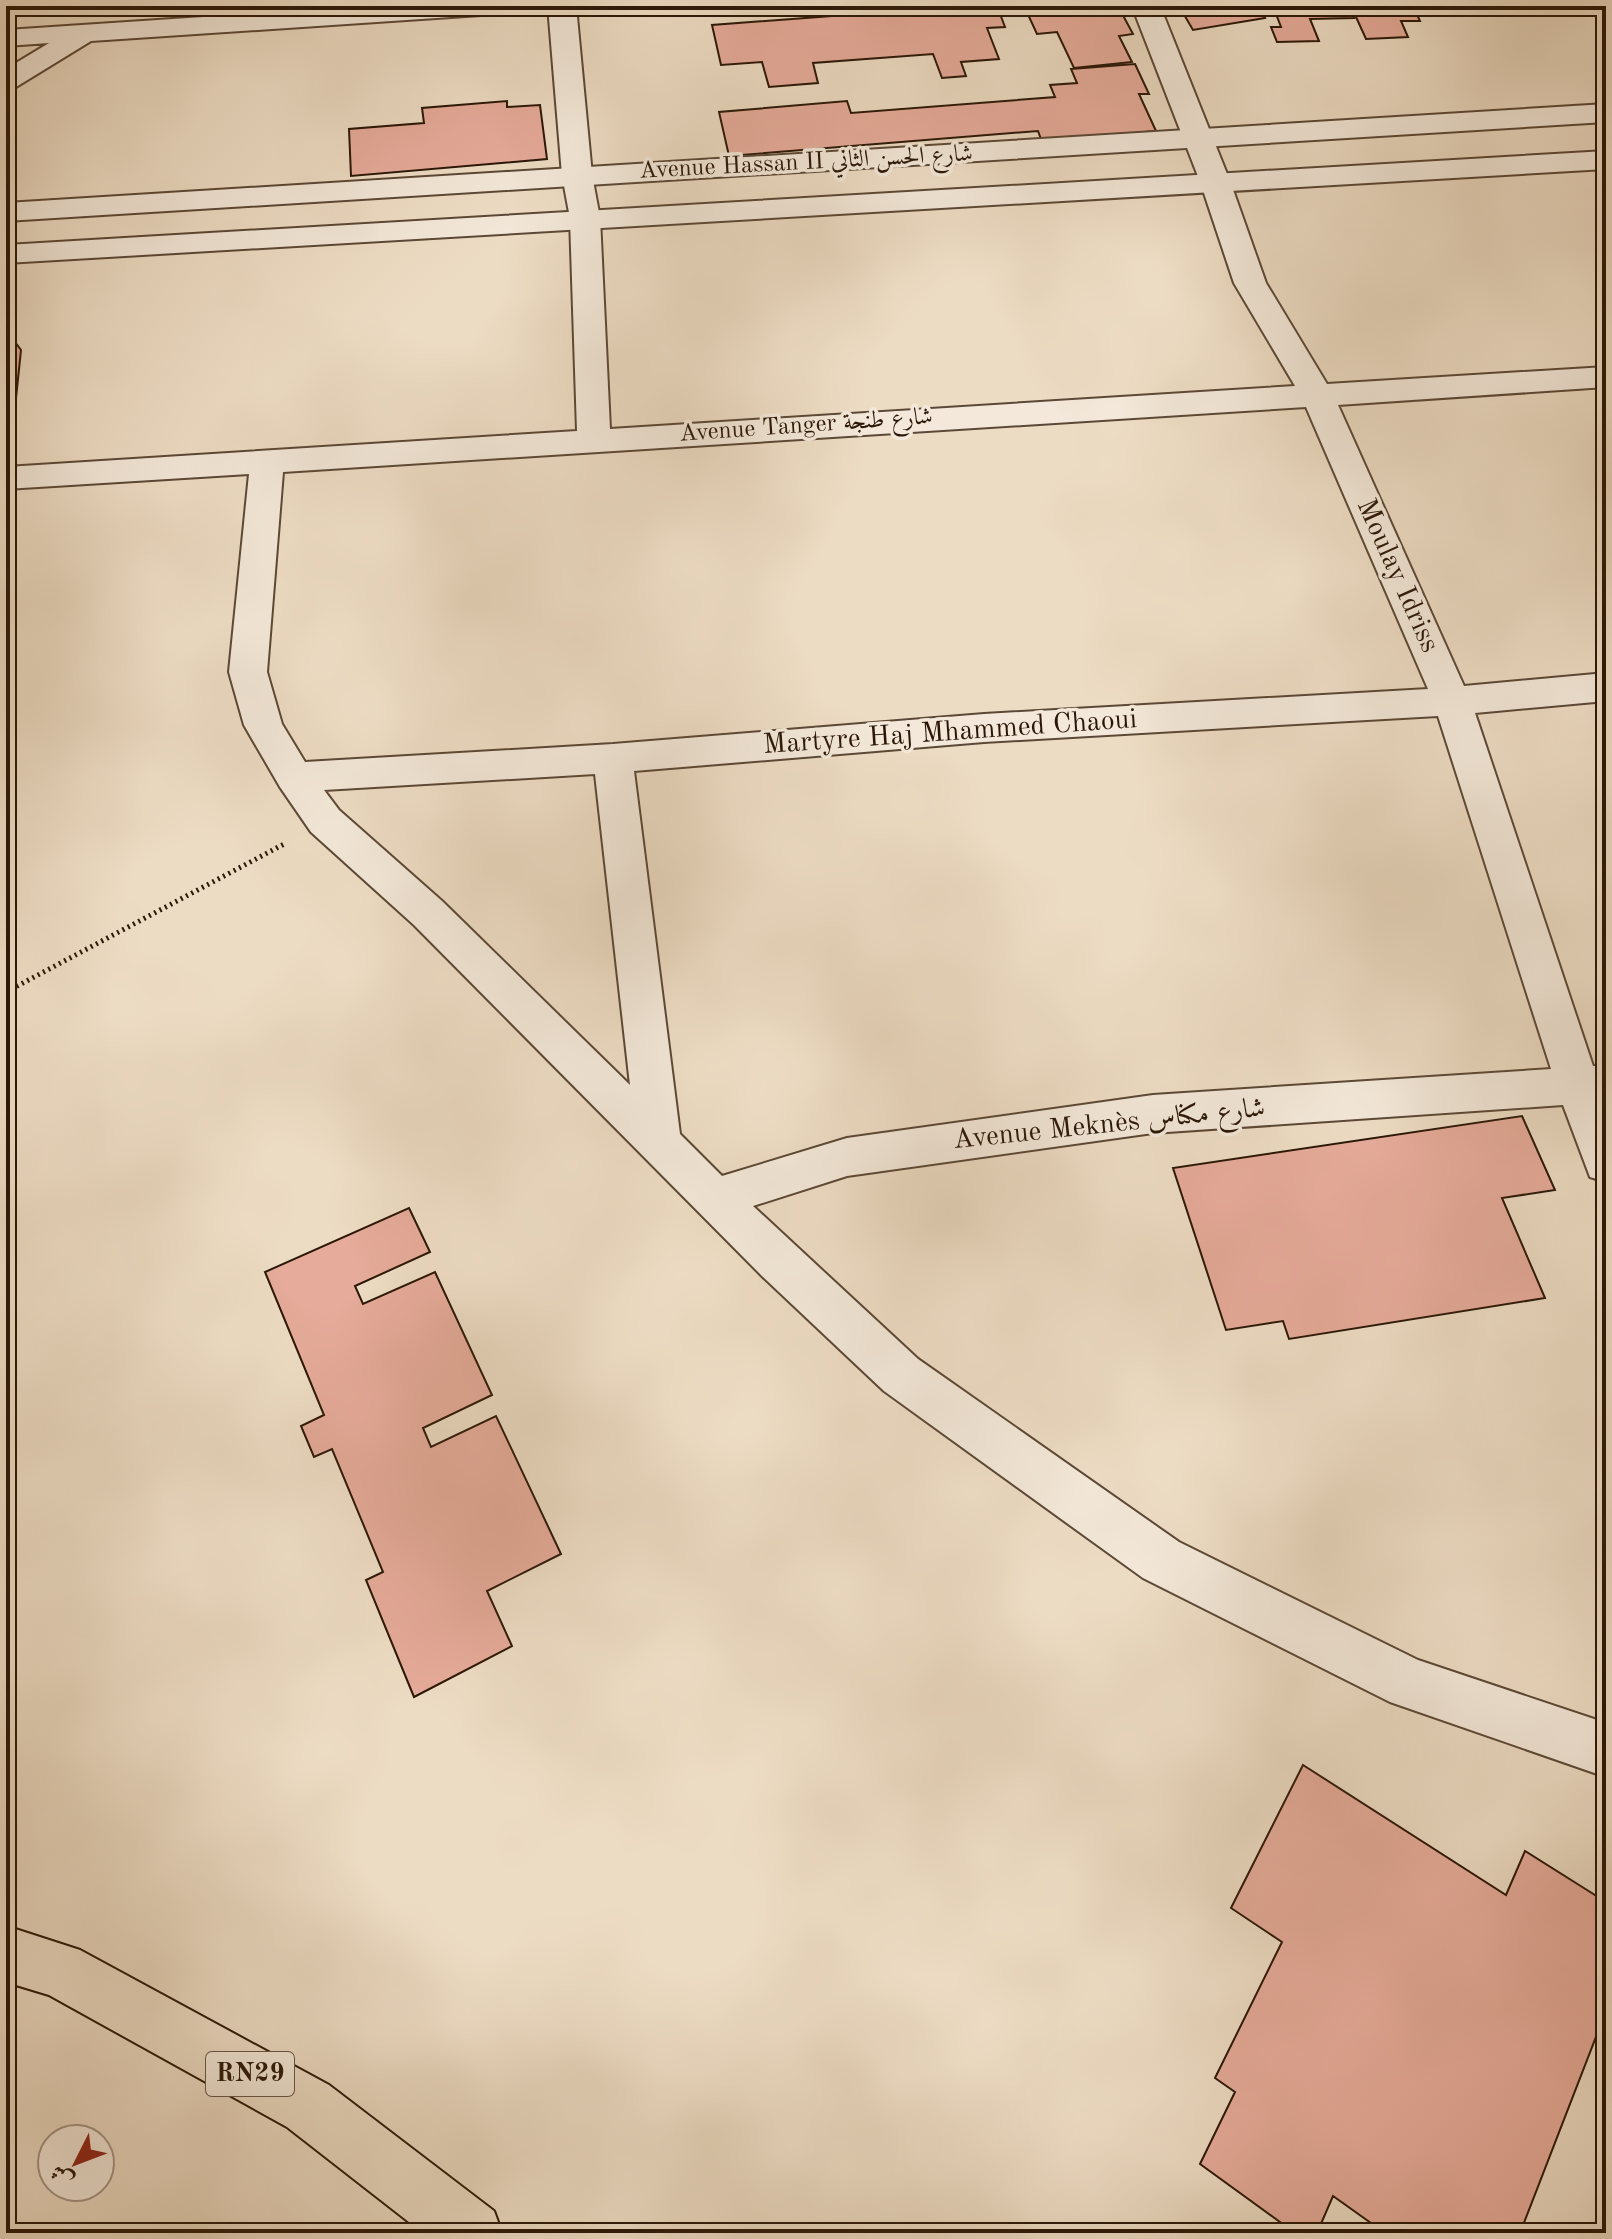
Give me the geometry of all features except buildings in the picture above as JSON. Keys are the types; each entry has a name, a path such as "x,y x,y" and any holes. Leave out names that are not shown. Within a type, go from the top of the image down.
{"main road":[{"name":"RN29","path":"6,1954 60,1970 308,2106 472,2233"}],"street":[{"path":"6,81 138,6"},
{"path":"6,38 496,6"},
{"path":"562,6 577,175 585,218 594,439"},
{"name":"Moulay Idriss","path":"1146,6 1216,184 1250,283 1318,397 1452,701 1592,1085 1606,1163"},
{"name":"Avenue Hassan II شارع الحسن الثاني","path":"6,212 577,175 1199,141 1606,113"},
{"name":"Avenue Hassan II شارع الحسن الثاني","path":"6,254 1606,160"},
{"name":"Avenue Tanger شارع طنجة","path":"6,478 1606,377"},
{"path":"267,462 248,672 263,725 325,821 428,913 659,1146 901,1375 1161,1560 1409,1683 1606,1750"},
{"name":"Martyre Haj Mhammed Chaoui","path":"294,777 613,758 984,728 1452,701 1606,687"},
{"path":"613,758 659,1146"},
{"name":"Avenue Meknès شارع مكناس","path":"714,1198 847,1157 1153,1114 1592,1085"}],"path":[{"path":"6,992 325,821"}]}
